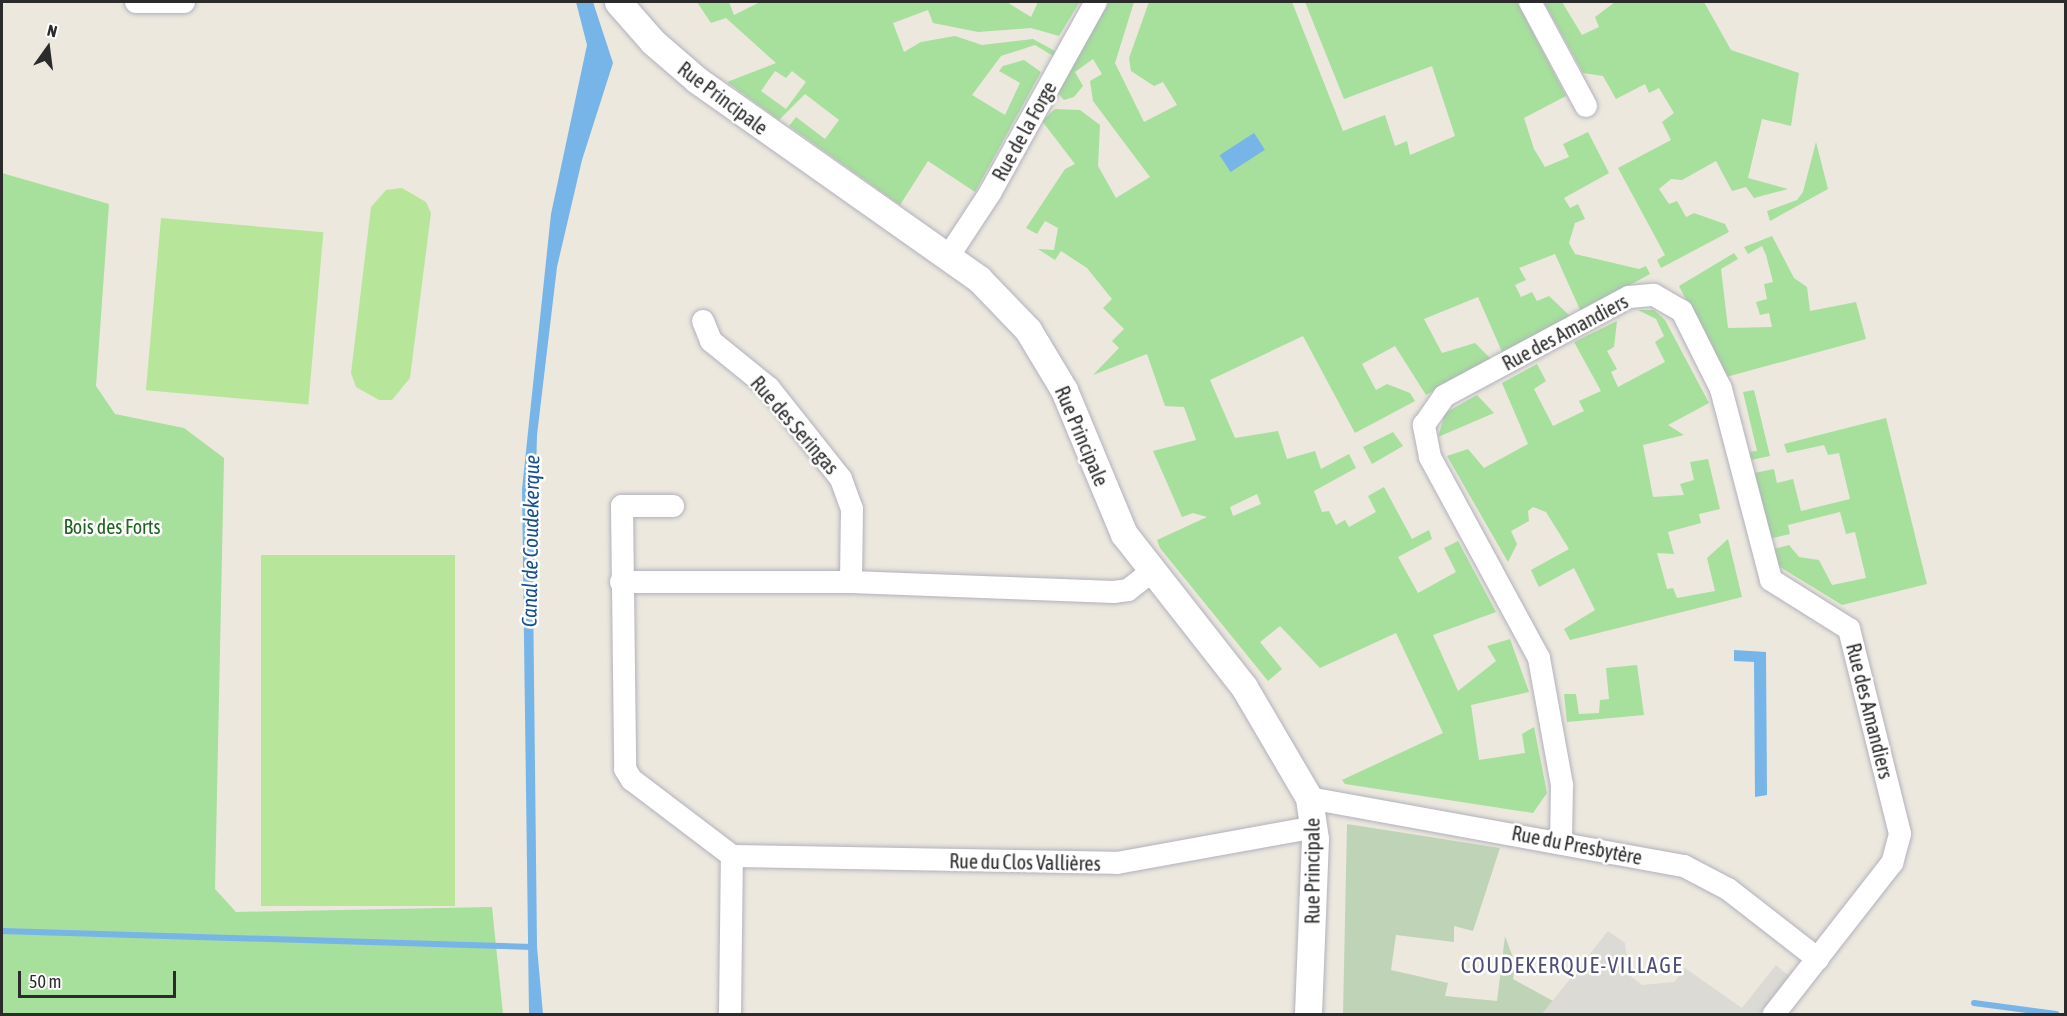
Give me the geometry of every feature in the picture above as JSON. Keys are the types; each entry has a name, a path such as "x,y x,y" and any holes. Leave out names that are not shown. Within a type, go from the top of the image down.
{"street":[{"path":"136,2 184,2"},
{"name":"Rue Principale","path":"618,2 653,42 716,95 948,257 998,296 1047,360 1118,522 1151,572 1251,696 1309,798 1315,827 1308,1014"},
{"name":"Rue de la Forge","path":"948,257 990,193 1096,2"},
{"path":"1530,2 1586,106"},
{"name":"Rue des Amandiers","path":"1561,842 1562,785 1539,658 1430,457 1424,425 1444,396 1629,297 1654,295 1682,311 1722,388 1771,580 1841,622 1852,636 1900,841 1892,863 1774,1014"},
{"name":"Rue des Seringas","path":"703,321 711,341 769,388 841,479 852,509 851,582"},
{"path":"673,506 622,506 623,700 627,775 732,856 730,1014"},
{"path":"621,582 851,582 1113,592 1128,590 1151,572"},
{"name":"Rue du Presbytère","path":"1309,798 1561,842 1691,868 1728,888 1818,959"},
{"name":"Rue du Clos Vallières","path":"732,856 1117,863 1315,827"}],"green space":[{"path":"697,2 729,2 734,15 760,2 1007,2 1031,17 1038,2 1079,3 1059,36 1031,28 978,32 933,23 928,10 893,23 904,52 921,42 955,36 982,45 1033,39 1055,51 1053,56 1035,45 1001,56 972,95 1005,115 1020,83 999,71 1003,66 1024,60 1041,72 975,192 928,161 900,205 789,126 796,117 825,139 839,120 805,94 779,120 727,82 776,63 726,18 711,23","holes":["775,71 786,78 792,71 806,82 786,109 761,91"]},
{"path":"1109,2 1134,2 1115,63 1144,122 1177,105 1163,82 1154,86 1131,71 1129,58 1149,2 1292,2 1343,131 1385,115 1395,146 1407,141 1410,155 1455,136 1432,66 1344,99 1305,2 1517,2 1566,96 1524,118 1534,149 1545,167 1569,157 1563,144 1588,132 1609,173 1564,198 1570,208 1578,204 1585,219 1575,223 1569,243 1575,254 1639,269 1646,266 1650,274 1581,312 1555,254 1519,268 1526,280 1515,285 1521,297 1532,292 1537,301 1549,296 1571,317 1503,354 1478,297 1424,319 1442,353 1475,343 1492,360 1426,395 1395,346 1362,364 1376,390 1387,384 1410,393 1415,401 1355,433 1303,336 1210,380 1235,438 1278,431 1287,459 1315,451 1321,469 1349,454 1356,468 1314,491 1322,512 1329,511 1336,525 1345,520 1349,527 1376,512 1368,496 1384,487 1412,539 1429,530 1432,539 1398,557 1418,593 1456,572 1444,548 1458,541 1496,612 1433,635 1458,691 1496,661 1487,646 1510,639 1529,692 1471,705 1479,760 1525,753 1522,734 1534,727 1547,793 1533,813 1345,784 1342,780 1443,733 1396,633 1320,668 1280,626 1260,642 1282,669 1268,681 1160,548 1157,540 1207,517 1193,513 1182,517 1153,451 1196,440 1184,407 1165,406 1147,354 1093,375 1119,348 1112,341 1124,329 1103,308 1112,299 1087,268 1061,251 1055,260 1038,249 1054,250 1058,228 1045,221 1037,234 1026,228 1065,169 1075,164 1042,121 1055,109 1080,110 1100,125 1098,166 1116,198 1150,177 1093,101 1090,81 1102,74 1093,59 1075,72 1083,86 1074,97 1064,100 1057,92","holes":["1257,494 1261,504 1233,516 1230,507"]},
{"path":"1544,2 1562,2 1582,35 1599,27 1595,17 1615,2 1704,2 1731,50 1799,73 1791,126 1762,119 1748,178 1788,189 1754,198 1746,187 1732,191 1716,161 1682,180 1671,179 1659,189 1669,204 1677,201 1686,217 1694,213 1725,224 1729,232 1661,268 1657,260 1665,255 1618,168 1671,140 1662,122 1674,113 1659,88 1649,93 1645,84 1616,99 1603,76 1583,73"},
{"path":"1816,142 1828,189 1770,221 1767,211 1797,200 1803,192"},
{"name":"Bois des Forts","path":"2,173 109,204 96,386 115,414 184,428 224,458 215,889 236,912 492,907 503,1014 2,1014"},
{"path":"402,188 426,202 431,213 410,378 392,400 379,400 356,387 351,373 371,207 386,190"},
{"path":"161,218 323,232 308,405 146,390"},
{"path":"1772,236 1794,278 1807,287 1810,311 1856,302 1866,339 1726,377 1679,286 1734,253 1738,259 1721,269 1728,328 1772,327 1769,313 1760,315 1756,302 1767,299 1764,284 1773,282 1766,255 1762,246 1748,254 1744,247"},
{"path":"1638,310 1654,310 1665,320 1709,403 1668,425 1684,435 1643,445 1653,497 1684,495 1680,484 1694,480 1690,462 1708,459 1720,509 1699,514 1701,523 1668,532 1674,554 1657,553 1667,589 1673,588 1677,598 1715,591 1707,558 1728,539 1742,597 1570,640 1564,629 1595,610 1574,568 1539,587 1531,570 1569,549 1546,512 1533,507 1528,511 1529,521 1511,531 1517,544 1508,562 1447,456 1468,449 1484,468 1528,444 1502,383 1537,364 1546,381 1534,389 1553,426 1584,411 1579,401 1601,391 1574,342 1617,321 1614,347 1607,351 1617,369 1611,372 1618,387 1665,362 1655,342 1664,336 1656,319"},
{"path":"1754,390 1770,456 1751,460 1748,452 1757,451 1743,392"},
{"path":"1477,395 1494,413 1438,437 1445,413"},
{"path":"1886,418 1927,584 1842,605 1775,564 1771,550 1789,545 1799,557 1819,560 1832,585 1866,578 1855,532 1846,534 1840,512 1788,525 1790,534 1769,539 1754,473 1774,469 1777,483 1793,479 1801,511 1850,499 1839,453 1828,455 1824,445 1787,453 1784,444"},
{"path":"1393,432 1403,446 1372,464 1363,447"},
{"path":"261,555 455,555 455,906 261,906"},
{"path":"1637,665 1644,715 1567,722 1564,694 1576,694 1579,714 1599,713 1600,700 1609,699 1606,668"},
{"path":"1347,824 1500,848 1473,931 1454,926 1454,942 1396,935 1391,970 1448,983 1445,996 1497,1001 1505,936 1515,963 1513,979 1553,1001 1542,1014 1343,1014"}],"shaded area":[{"path":"1608,931 1625,943 1629,975 1642,985 1674,982 1685,968 1742,1008 1776,965 1789,976 1759,1014 1542,1014"}],"water":[{"name":"Canal de Coudekerque","path":"576,2 593,2 613,63 582,160 557,267 537,435 533,588 537,947 543,1014 529,1014 522,489 551,214 587,45"},
{"path":"1254,133 1265,150 1231,172 1220,155"},
{"path":"1734,650 1766,652 1767,795 1755,797 1754,662 1734,661"}],"waterway":[{"path":"2,931 533,947"},
{"path":"1974,1003 2056,1014"}],"district":[{"name":"COUDEKERQUE-VILLAGE","path":"1572,966"}]}
